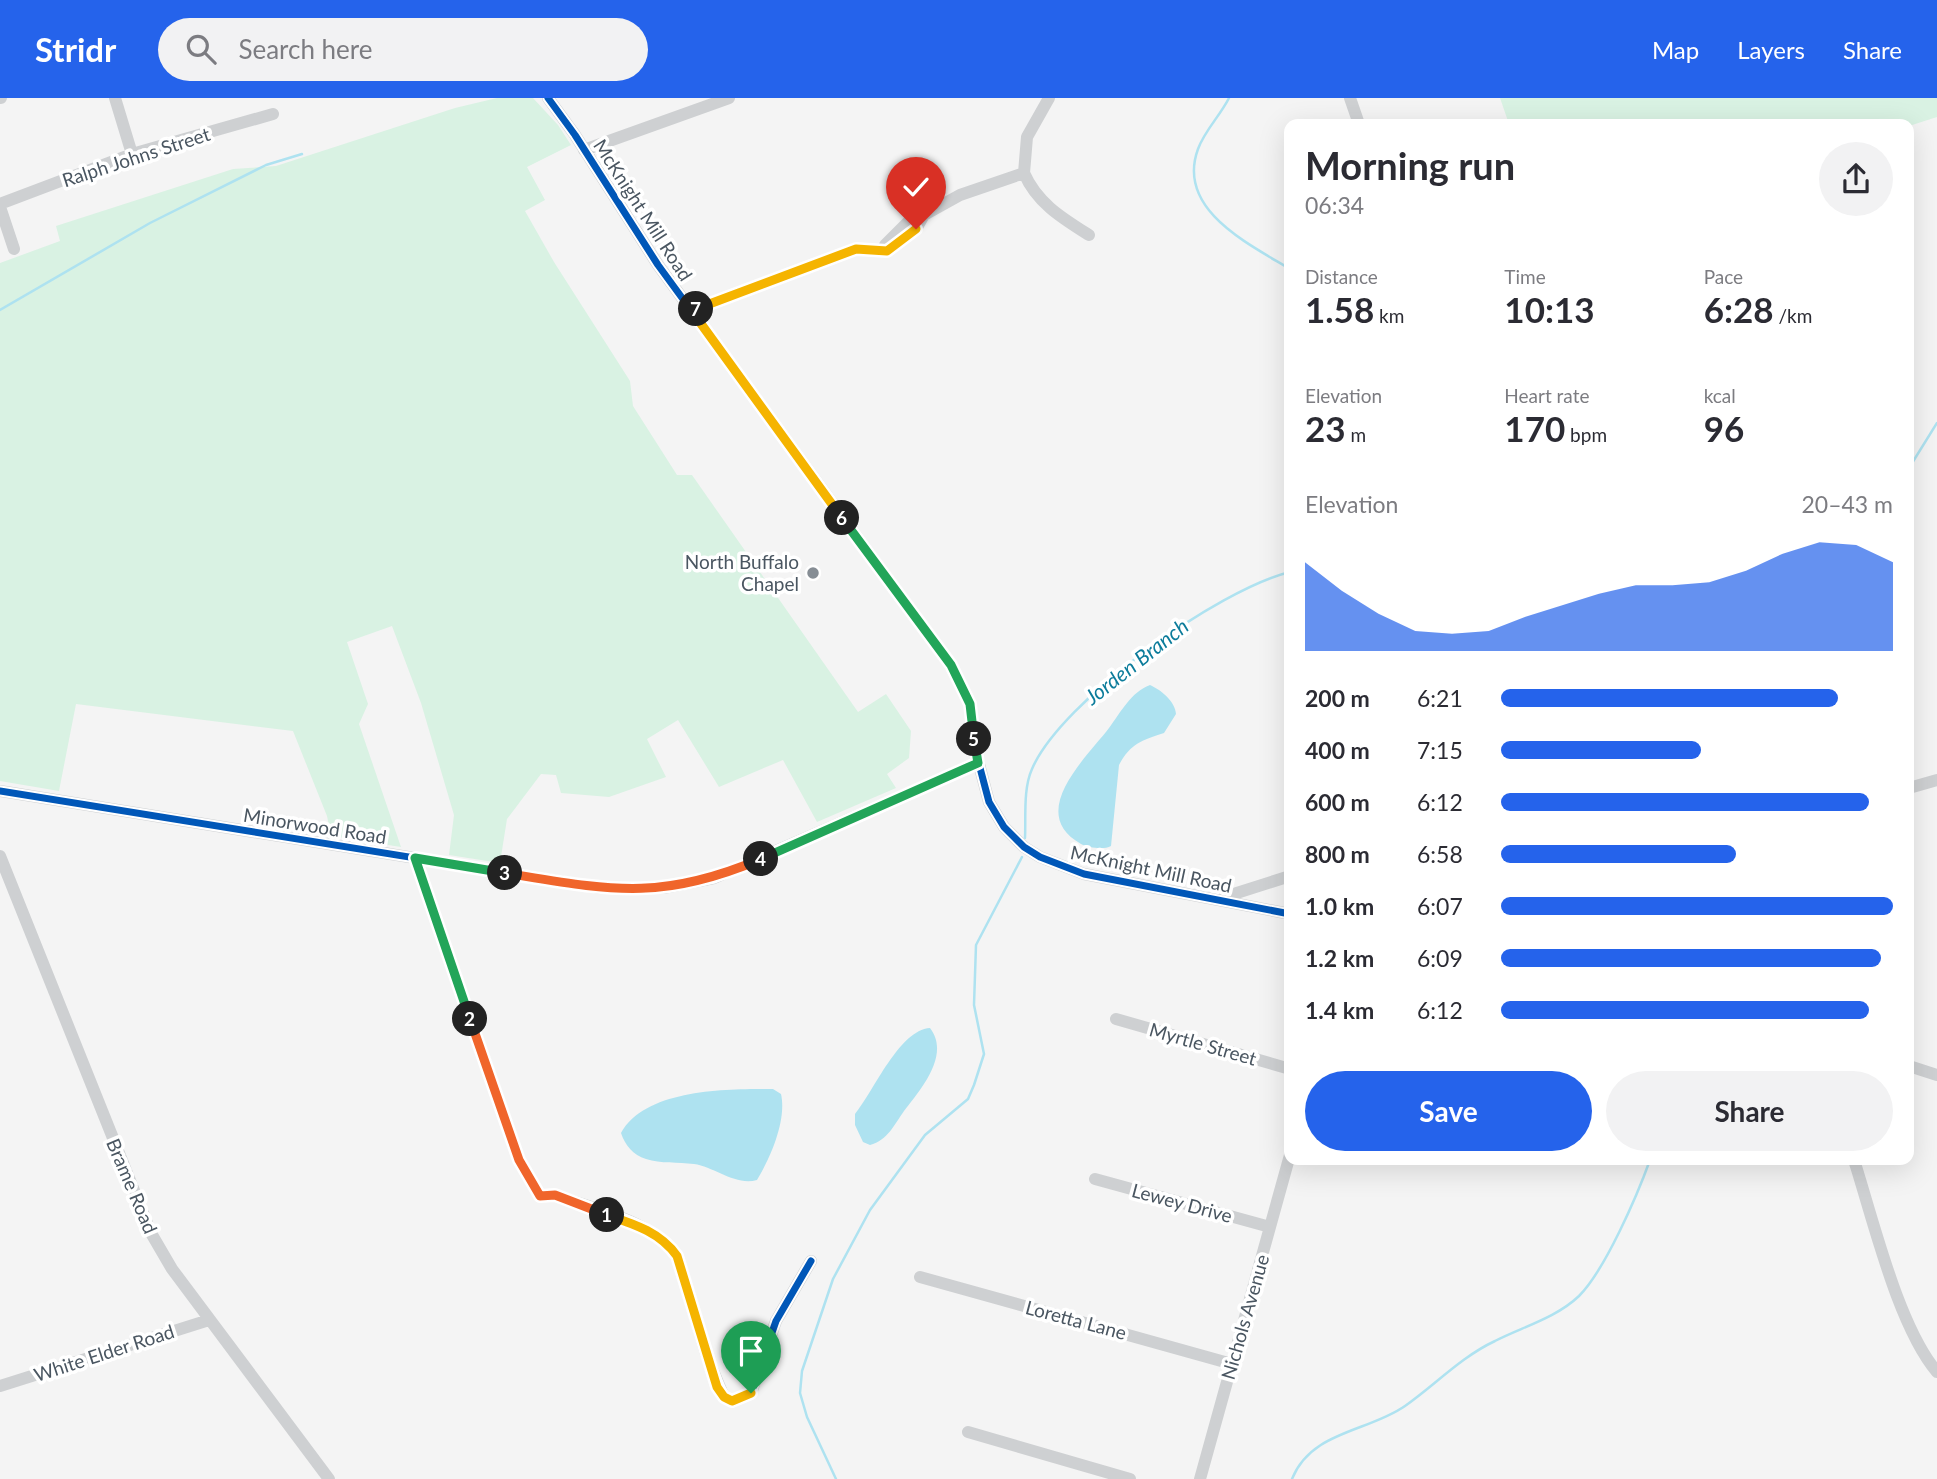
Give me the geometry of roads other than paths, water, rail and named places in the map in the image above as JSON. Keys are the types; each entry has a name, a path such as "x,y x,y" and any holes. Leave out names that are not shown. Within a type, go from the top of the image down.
{"street":[{"path":"115,98 132,154"},
{"name":"McKnight Mill Road","path":"548,98 614,200 691,310 951,665 970,704 978,763 986,793 998,819 1017,841 1040,857 1084,874 1284,913"},
{"path":"584,150 729,98"},
{"path":"1049,98 1027,136 1024,173 1032,191 1046,205 1089,235"},
{"path":"1350,98 1357,119"},
{"name":"Ralph Johns Street","path":"0,205 132,154 273,114"},
{"path":"691,310 856,249 883,251 912,218 924,215 960,195 1024,173"},
{"path":"0,205 14,249"},
{"name":"Minorwood Road","path":"0,791 601,888 642,890 684,886 747,865 978,763"},
{"path":"1914,787 1937,780"},
{"name":"Brame Road","path":"0,856 151,1233 172,1269 329,1479"},
{"path":"415,858 519,1160 540,1196 555,1195 646,1229 668,1244 677,1256 706,1354 724,1397 732,1401 751,1393 776,1321 811,1261"},
{"path":"1217,899 1284,878"},
{"name":"Myrtle Street","path":"1116,1019 1284,1067"},
{"path":"1914,1068 1937,1075"},
{"name":"Nichols Avenue","path":"1200,1479 1287,1165"},
{"path":"1856,1165 1902,1306 1920,1347 1937,1372"},
{"name":"Lewey Drive","path":"1095,1180 1270,1227"},
{"name":"Loretta Lane","path":"920,1278 1232,1364"},
{"name":"White Elder Road","path":"0,1386 209,1320"},
{"path":"968,1432 1130,1479"}],"water":[{"path":"1150,685 1167,696 1176,714 1164,733 1137,744 1119,765 1111,846 1101,848 1081,844 1065,831 1059,817 1060,801 1066,785 1127,703 1137,692"},
{"path":"930,1028 936,1038 937,1049 935,1061 925,1083 886,1136 870,1145 863,1142 855,1125 855,1114 898,1050 919,1031"},
{"path":"773,1089 781,1094 782,1115 772,1150 757,1180 733,1178 694,1164 646,1159 630,1149 621,1133 633,1118 668,1099 712,1091"}],"waterway":[{"name":"Jorden Branch","path":"1229,98 1198,149 1194,170 1197,189 1206,206 1220,222 1254,248 1284,266"},
{"path":"0,310 150,223 266,165 302,154"},
{"path":"1914,460 1937,423"},
{"name":"Jorden Branch","path":"1025,838 1026,794 1032,769 1048,742 1075,712 1145,651 1185,624 1224,600 1284,574"},
{"name":"Jorden Branch","path":"836,1479 807,1417 800,1393 802,1371 833,1279 870,1210 925,1135 968,1099 974,1085 984,1054 974,1005 976,945 1022,857"},
{"path":"1292,1479 1312,1451 1326,1442 1390,1415 1483,1348 1570,1304 1599,1269 1629,1212 1648,1165"}],"place":[{"name":"North Buffalo Chapel","path":"813,573"}]}
